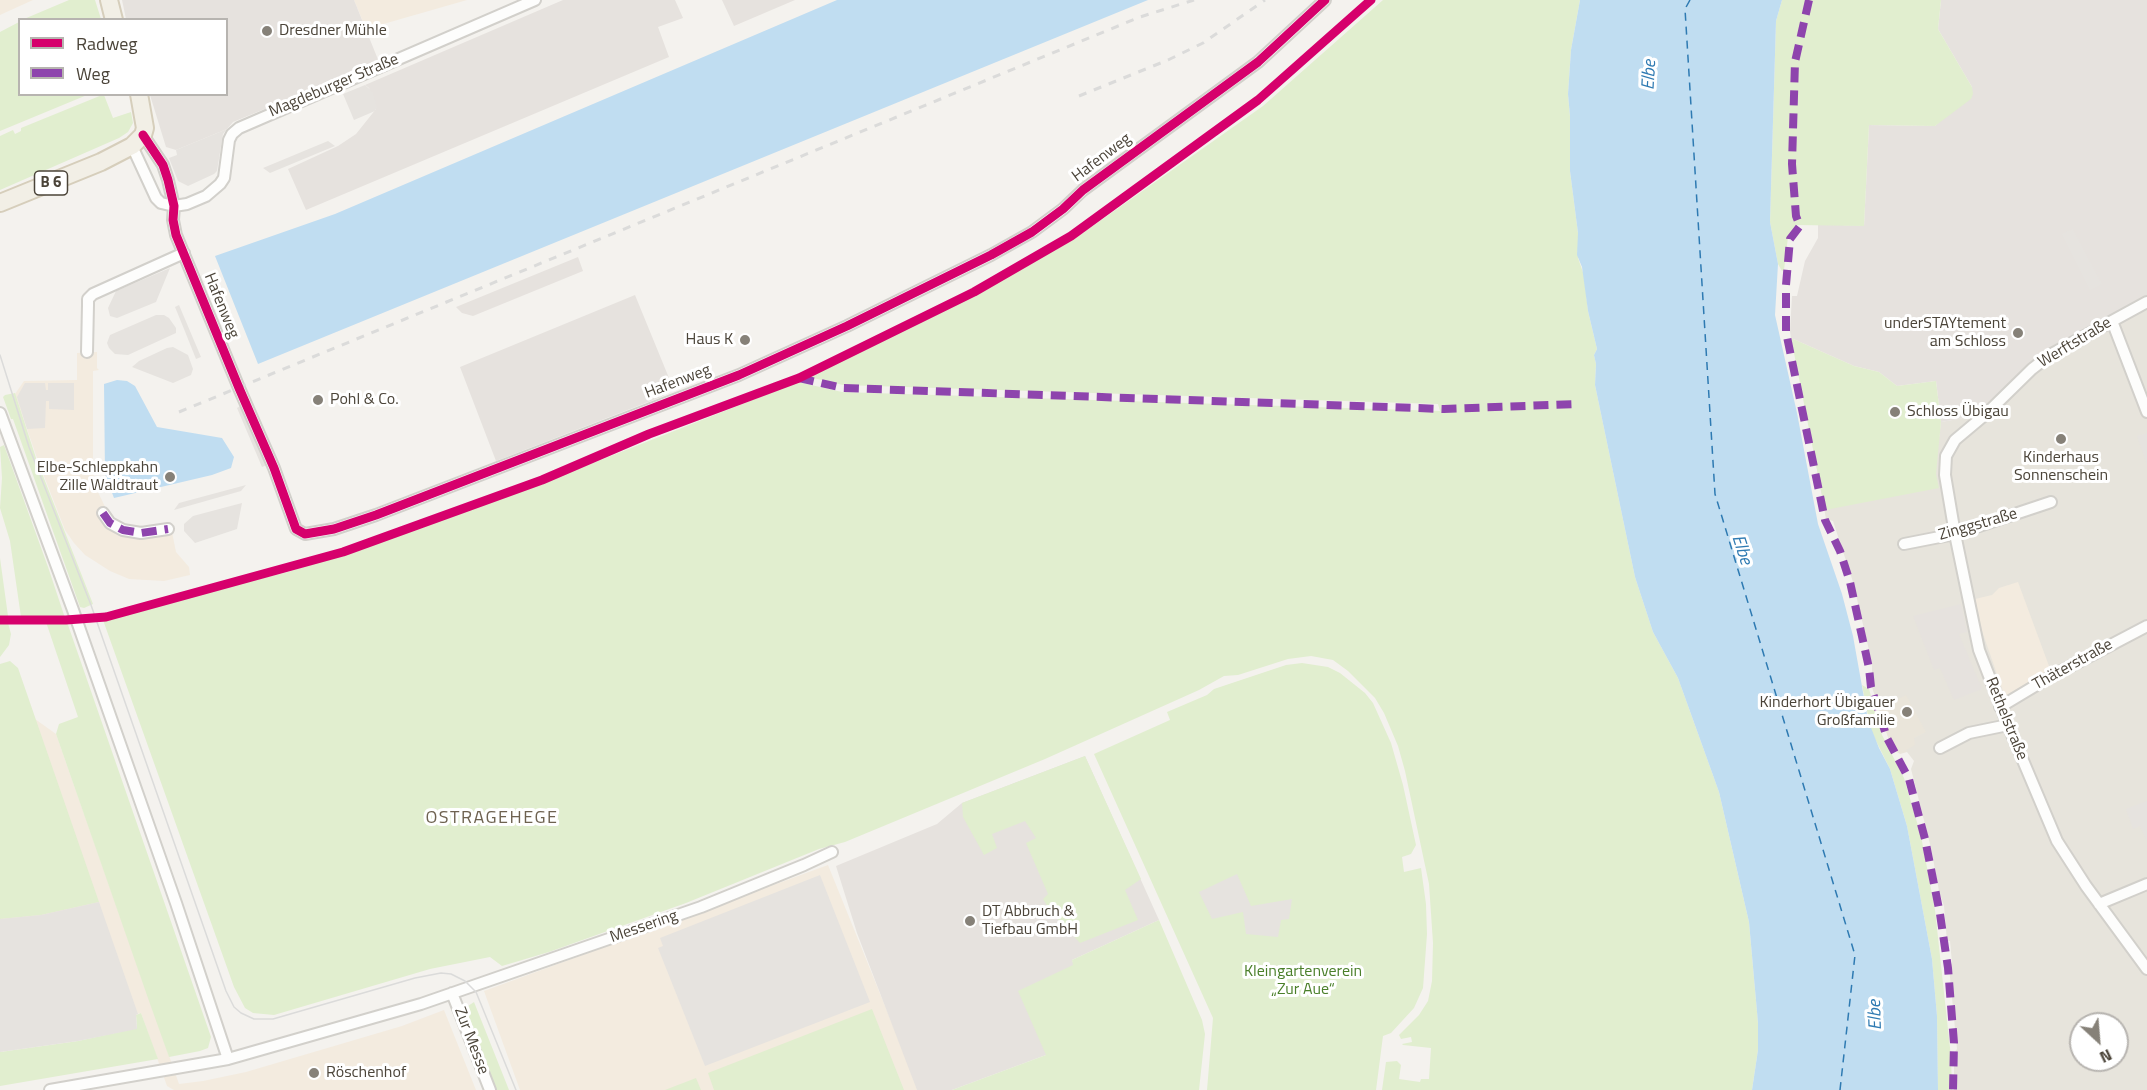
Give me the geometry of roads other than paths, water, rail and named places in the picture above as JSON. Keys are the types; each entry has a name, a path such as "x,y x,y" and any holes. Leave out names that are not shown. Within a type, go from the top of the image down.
{"main road":[{"path":"109,0 114,18"},
{"path":"138,140 144,120 139,96"},
{"name":"B 6","path":"0,204 101,162 138,140"}],"street":[{"name":"Magdeburger Straße","path":"174,206 198,200 220,184 224,178 229,140 239,128 535,0"},
{"name":"Hafenweg","path":"174,206 172,220 184,253 238,388 274,468 296,529 305,534 334,529 376,515 739,375 837,331 991,255 1032,232 1063,210 1083,190 1258,62 1325,0"},
{"path":"138,140 149,142 163,165 174,206 161,203 156,198 138,140"},
{"path":"87,352 88,299 93,294 184,253"},
{"name":"Werftstraße","path":"1955,440 2050,355 2147,302"},
{"path":"2112,321 2147,412"},
{"path":"0,413 73,610 228,1059 50,1090"},
{"name":"Rethelstraße","path":"1955,440 1946,456 1945,475 1979,650 2056,841 2147,969"},
{"name":"Zinggstraße","path":"1904,544 1955,534 2051,502"},
{"path":"103,513 110,523 123,530 141,533 168,529"},
{"name":"Thäterstraße","path":"2001,707 2050,677 2147,626"},
{"path":"1940,748 1969,733 2008,725"},
{"name":"Messering","path":"228,1059 421,1004 701,907 804,866 831,852"},
{"path":"2099,904 2147,884"},
{"name":"Zur Messe","path":"453,993 490,1090"}],"water":[{"path":"837,0 1148,0 258,364 215,256 335,214"},
{"name":"Elbe","path":"1580,0 1782,0 1776,21 1770,222 1778,264 1775,315 1818,524 1842,594 1853,636 1868,720 1890,769 1907,826 1932,959 1937,1016 1938,1090 1752,1090 1758,1050 1758,1023 1749,922 1719,792 1678,678 1653,632 1635,577 1595,385 1594,355 1597,349 1588,311 1582,267 1577,255 1578,233 1570,171 1568,94 1571,50"},
{"path":"117,380 127,381 135,386 157,427 222,438 234,457 231,468 212,475 114,498 105,474 104,384"}],"tram line":[{"path":"0,355 29,447 91,605 226,991 234,1007 254,1019 273,1019 415,978 441,973 451,974 465,981 476,992 516,1090"}],"railway":[{"path":"179,412 1140,17 1194,0"},
{"path":"1079,96 1168,60 1203,43 1265,0"}],"place":[{"name":"Dresdner Mühle","path":"267,31"},
{"name":"underSTAYtement am Schloss","path":"2018,333"},
{"name":"Haus K","path":"745,340"},
{"name":"Pohl & Co.","path":"318,400"},
{"name":"Schloss Übigau","path":"1895,412"},
{"name":"Kinderhaus Sonnenschein","path":"2061,439"},
{"name":"Elbe-Schleppkahn Zille Waldtraut","path":"170,477"},
{"name":"Kinderhort Übigauer Großfamilie","path":"1907,712"},
{"name":"DT Abbruch & Tiefbau GmbH","path":"970,921"},
{"name":"Röschenhof","path":"314,1073"}],"district":[{"name":"OSTRAGEHEGE","path":"492,819"}],"park label":[{"name":"Kleingartenverein „Zur Aue“","path":"1303,981"}]}
